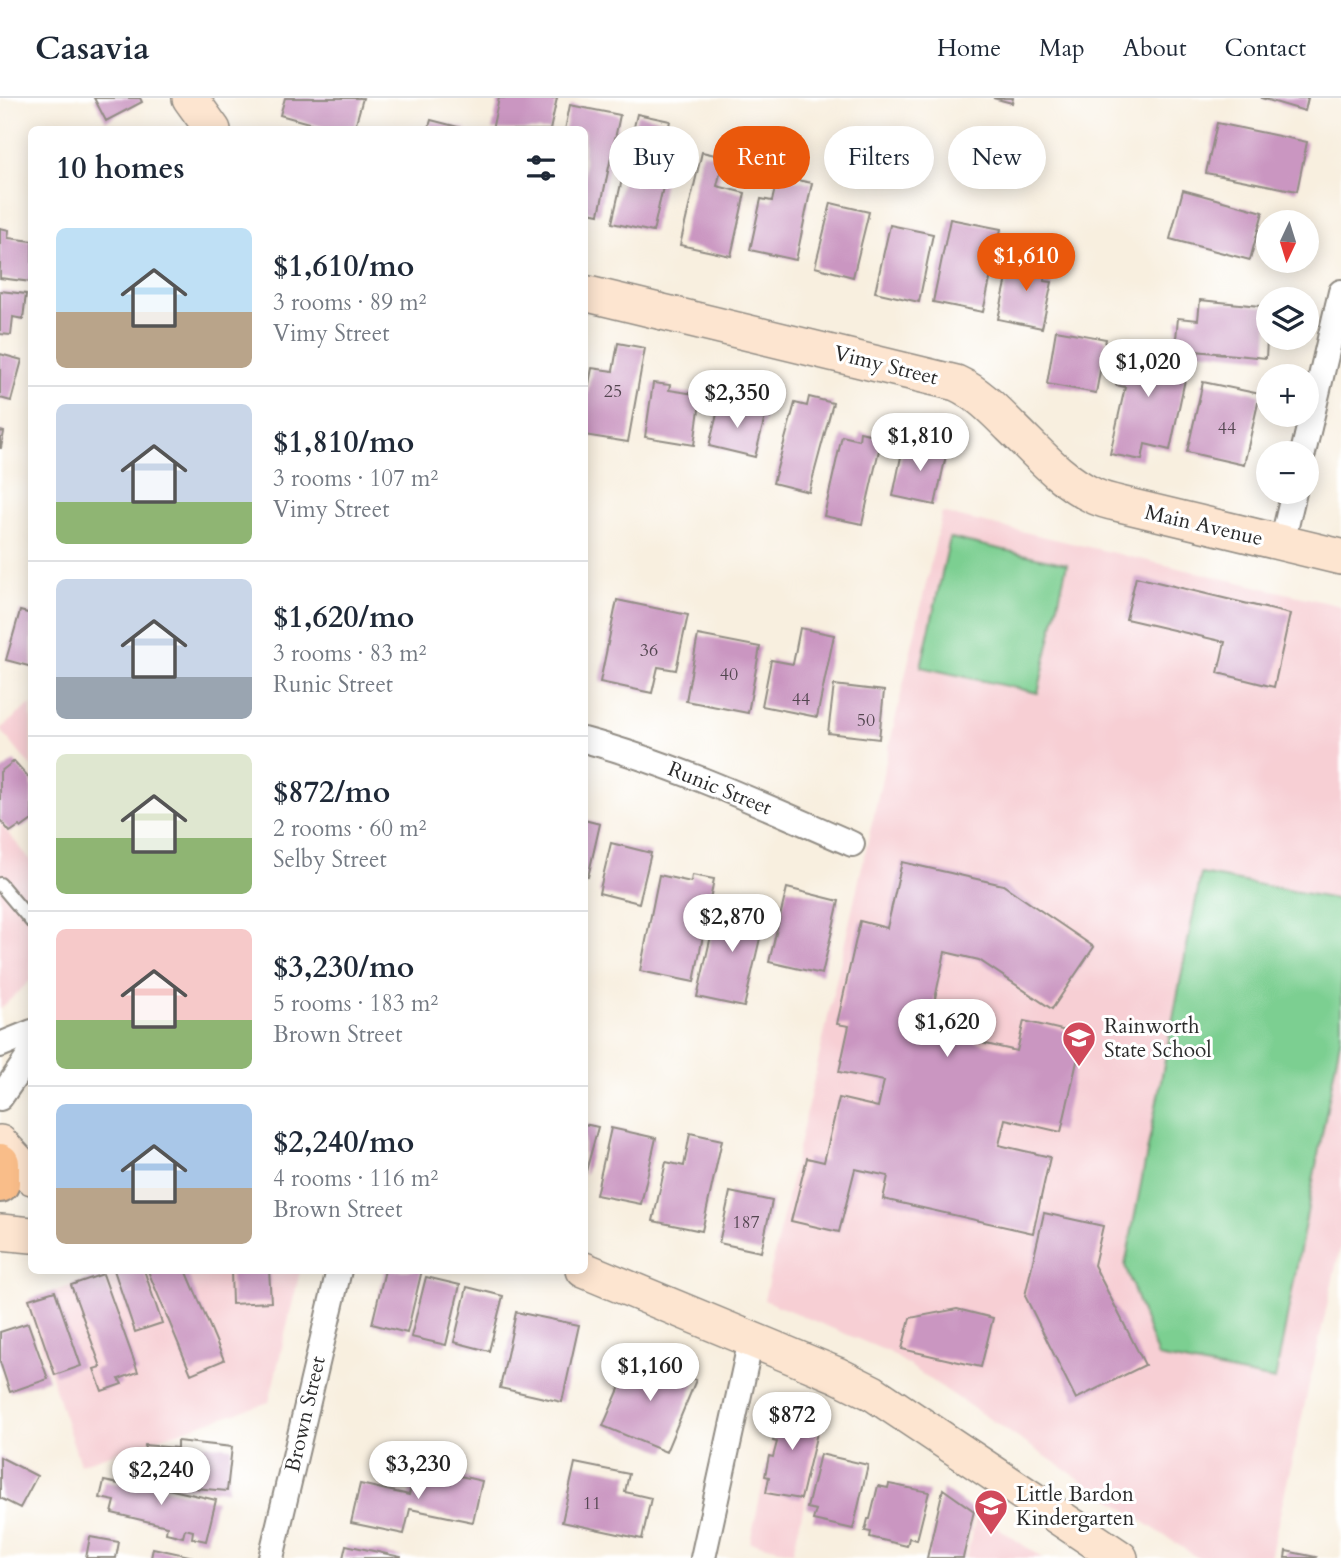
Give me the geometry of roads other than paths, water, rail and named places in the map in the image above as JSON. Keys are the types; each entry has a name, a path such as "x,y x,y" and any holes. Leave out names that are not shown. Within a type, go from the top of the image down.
{"highway":[{"path":"0,1163 0,1183"}],"street":[{"path":"190,98 211,126"},
{"path":"1306,441 1341,292"},
{"name":"Vimy Street","path":"588,294 928,374 956,383 970,389 986,402 1071,482"},
{"name":"Main Avenue","path":"1071,482 1094,496 1120,505 1341,557"},
{"path":"1282,543 1291,504"},
{"name":"Runic Street","path":"588,741 636,754 681,771 852,844"},
{"path":"0,1045 28,1034"},
{"path":"0,1098 28,1058"},
{"path":"0,1143 28,1173"},
{"path":"0,1232 28,1235"},
{"path":"588,1272 873,1393 1119,1558"},
{"name":"Brown Street","path":"271,1558 338,1274"},
{"path":"703,1558 751,1340"}],"lane":[{"path":"0,884 28,917"}],"place":[{"name":"Rainworth State School","path":"1079,1068"},
{"name":"Little Bardon Kindergarten","path":"991,1536"}]}
